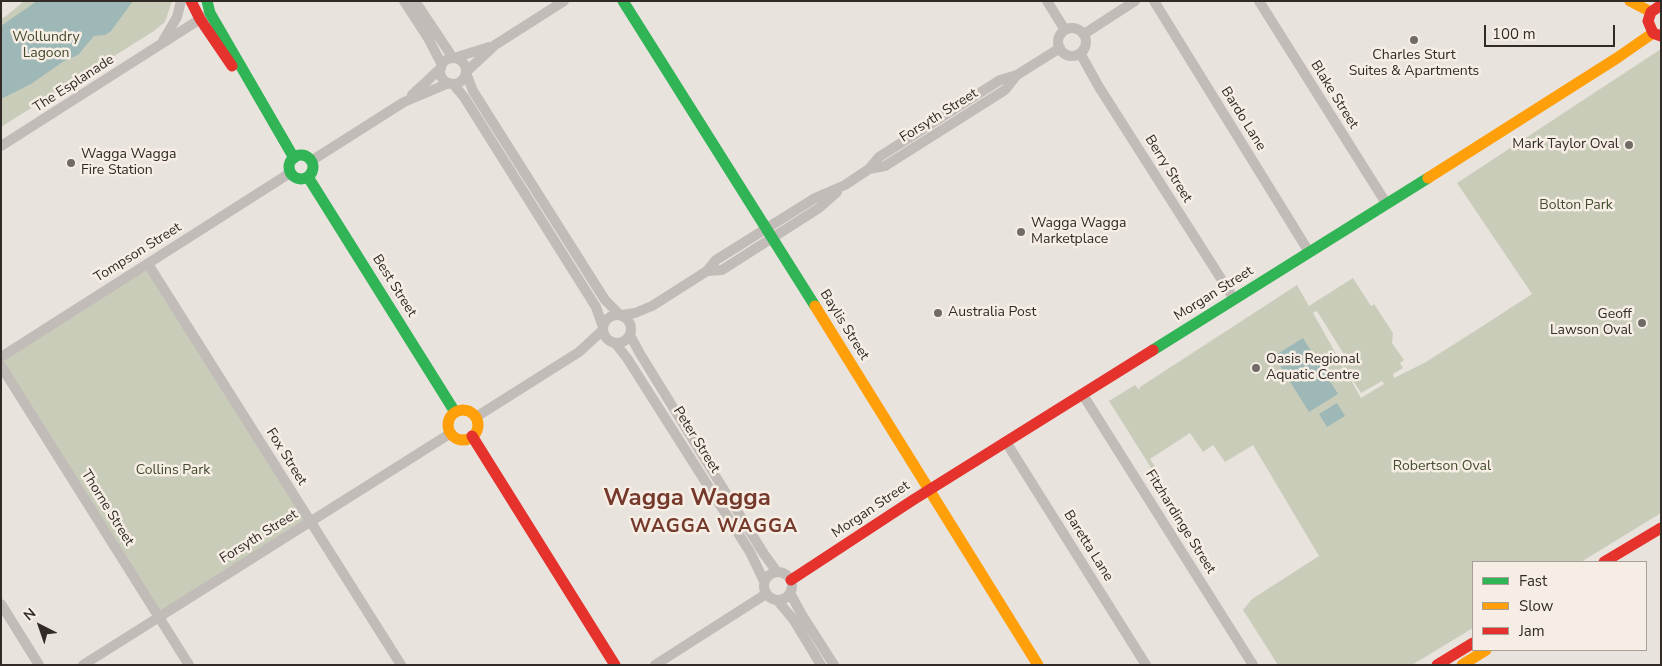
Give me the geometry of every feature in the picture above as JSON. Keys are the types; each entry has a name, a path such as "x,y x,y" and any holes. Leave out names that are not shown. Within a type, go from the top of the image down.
{"main road":[{"path":"191,1 205,11 232,66 244,74 294,158"},
{"name":"Baylis Street","path":"623,1 1038,665"},
{"path":"1630,1 1651,12"},
{"path":"1657,35 1648,25 1648,16 1661,5"},
{"name":"Morgan Street","path":"791,580 1006,442 1657,35"},
{"path":"301,156 311,161 312,171 308,177 296,178 290,173 290,163 294,158 301,156"},
{"name":"Best Street","path":"308,177 455,412"},
{"path":"464,410 476,417 478,425 472,436 458,439 450,433 449,419 455,412 464,410"},
{"path":"472,436 616,665"},
{"path":"1606,561 1661,528"},
{"path":"1437,665 1472,644"},
{"path":"1462,665 1484,651"}],"street":[{"name":"The Esplanade","path":"161,44 177,17 181,1"},
{"path":"311,161 404,102 451,83 461,81 466,73 495,44 564,1"},
{"path":"1047,1 1065,30"},
{"path":"1084,34 1135,1"},
{"name":"Bardo Lane","path":"1154,1 1309,252"},
{"name":"Blake Street","path":"1259,1 1386,203"},
{"path":"409,2 454,58 464,64 473,91 605,300 629,322 631,334 625,341 598,344 579,352 476,417"},
{"path":"409,2 441,66 443,79 451,83 464,96 596,307 606,337 613,342"},
{"name":"The Esplanade","path":"1,146 161,44 205,11"},
{"path":"1073,28 1084,34 1086,43 1080,53 1066,54 1060,48 1058,43 1059,36 1065,30 1073,28"},
{"path":"404,102 446,60 495,44"},
{"name":"Forsyth Street","path":"621,315 635,313 652,306 707,271 716,260 769,233 815,198 845,185 869,170 879,156 1000,80 1017,75 1060,48"},
{"name":"Berry Street","path":"1080,53 1099,87 1234,299"},
{"path":"492,143 501,136"},
{"name":"Tompson Street","path":"1,357 290,173"},
{"path":"515,180 525,173"},
{"path":"545,226 554,220"},
{"path":"568,263 578,257"},
{"name":"Fox Street","path":"148,264 401,665"},
{"name":"Forsyth Street","path":"631,334 637,322 652,306"},
{"path":"579,352 603,329 606,320 612,316 621,315"},
{"name":"Peter Street","path":"631,334 634,344 715,476 777,572"},
{"name":"Peter Street","path":"613,342 627,358 706,482 756,562 764,581"},
{"name":"Thorne Street","path":"1,366 189,665"},
{"path":"652,397 663,391"},
{"name":"Fitzhardinge Street","path":"1083,395 1253,665"},
{"path":"677,437 687,430"},
{"name":"Forsyth Street","path":"83,665 450,433"},
{"name":"Baretta Lane","path":"1006,442 1146,665"},
{"path":"706,482 715,476"},
{"path":"729,520 739,514"},
{"path":"777,600 785,599 792,589 791,580 785,574 777,572 769,575 764,581 766,594 777,600 819,651 834,665"},
{"path":"790,593 819,651 821,665"},
{"path":"655,665 766,594"},
{"path":"1,604 38,665"}],"green space":[{"name":"Wollundry Lagoon","path":"24,1 172,1 165,22 154,31 1,127 1,18 5,17"},
{"path":"1661,49 1661,513 1583,561 1472,561 1472,629 1412,665 1278,665 1243,610 1252,599 1319,556 1253,445 1225,462 1213,445 1203,452 1190,433 1150,459 1156,468 1153,471 1109,401 1135,385 1139,390 1140,387 1297,285 1309,306 1353,278 1371,306 1374,304 1393,333 1392,343 1404,360 1400,363 1403,368 1393,374 1394,378 1426,362 1532,294 1457,183","holes":["1317,311 1345,356 1340,360 1361,393 1382,381 1384,384 1361,398 1313,313"]},
{"name":"Collins Park","path":"148,264 310,521 159,617 1,366 1,357"}],"water":[{"name":"Wollundry Lagoon","path":"37,1 133,1 111,31 105,35 94,36 78,55 64,61 31,84 1,99 1,26"},
{"path":"1303,338 1338,394 1309,412 1274,356"},
{"path":"1337,403 1345,416 1327,427 1319,414"}],"traffic: fast":[{"path":"207,1 210,13 294,158"},
{"path":"623,1 815,306"},
{"path":"301,155 309,159 313,167 309,175 301,179 293,175 289,167 293,159 301,155"},
{"path":"308,177 455,412"},
{"path":"1153,350 1428,178"}],"traffic: slow":[{"path":"1630,1 1651,12"},
{"path":"1428,178 1617,58 1653,33"},
{"path":"815,306 1038,665"},
{"path":"463,410 469,411 477,419 478,425 477,431 469,439 463,440 457,439 449,431 448,425 449,419 457,411 463,410"},
{"path":"1462,665 1484,651"}],"traffic: jam":[{"path":"191,1 200,19 232,66"},
{"path":"1661,5 1651,12 1648,21 1653,33 1661,36"},
{"path":"791,580 913,500 1153,350"},
{"path":"472,436 615,665"},
{"path":"1606,561 1661,528"},
{"path":"1437,665 1472,644"}],"place":[{"name":"Charles Sturt Suites & Apartments","path":"1414,40"},
{"name":"Mark Taylor Oval","path":"1629,145"},
{"name":"Wagga Wagga Fire Station","path":"71,163"},
{"name":"Wagga Wagga Marketplace","path":"1021,232"},
{"name":"Australia Post","path":"938,313"},
{"name":"Geoff Lawson Oval","path":"1642,323"},
{"name":"Oasis Regional Aquatic Centre","path":"1256,368"}],"district":[{"name":"Wagga Wagga","path":"687,499"},
{"name":"WAGGA WAGGA","path":"714,527"}],"park label":[{"name":"Bolton Park","path":"1576,206"},
{"name":"Robertson Oval","path":"1442,467"}]}
